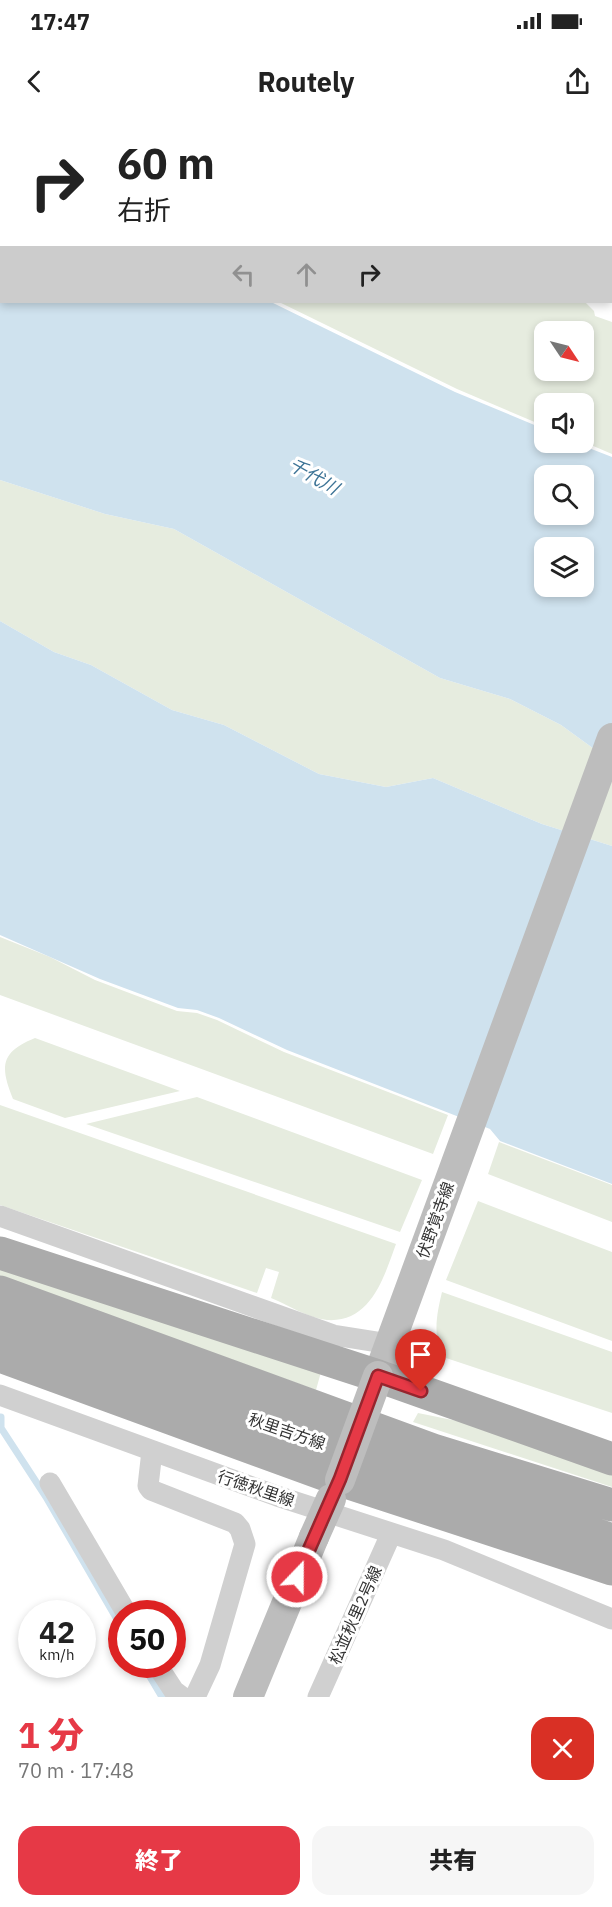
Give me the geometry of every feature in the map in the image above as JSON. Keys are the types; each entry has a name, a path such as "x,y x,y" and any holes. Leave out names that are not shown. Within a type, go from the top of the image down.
{"main road":[{"name":"伏野覚寺線","path":"248,1697 336,1489 612,738"},
{"path":"0,1252 378,1376 612,1459"},
{"name":"秋里吉方線","path":"0,1292 433,1450 612,1505"},
{"name":"秋里吉方線","path":"0,1326 277,1428 612,1540"},
{"path":"0,1356 336,1489 612,1569"}],"street":[{"path":"0,1216 333,1335 390,1344"},
{"name":"行徳秋里線","path":"0,1395 152,1451 391,1534 444,1550 612,1619"},
{"path":"152,1451 148,1486 151,1490 235,1523 240,1529 245,1544 210,1665 195,1697"},
{"path":"50,1483 119,1600"},
{"name":"松並秋里2号線","path":"318,1697 391,1534"},
{"path":"166,1678 174,1691 182,1697"}],"shaded area":[{"path":"281,303 586,303 594,311 595,316 612,322 612,454 594,446 594,393 534,393 534,422 457,389"},
{"path":"0,480 105,514 174,529 440,678 510,699 561,725 612,762 612,846 542,824 433,778 386,787 319,774 224,725 172,710 91,665 54,652 0,621"},
{"path":"0,937 50,957 95,980 177,1011 197,1013 217,1020 284,1052 448,1115 433,1154 0,995"},
{"path":"35,1038 180,1091 65,1118 13,1099 6,1078 6,1062 15,1049"},
{"path":"197,1097 422,1180 400,1232 86,1124"},
{"path":"0,1105 396,1244 374,1296 355,1314 342,1319 320,1319 271,1298 279,1272 266,1268 257,1293 0,1205"},
{"path":"499,1142 612,1185 612,1222 488,1174"},
{"path":"478,1201 612,1252 612,1341 446,1280"},
{"path":"0,1268 321,1372 316,1390 0,1276"},
{"path":"442,1292 612,1352 612,1413 446,1358 438,1343 436,1326"},
{"path":"418,1413 477,1425 612,1472 612,1487 413,1422"}],"water":[{"name":"千代川","path":"0,303 273,303 455,392 534,425 534,453 594,453 594,450 612,457 612,762 561,725 510,699 440,678 174,529 105,514 0,480"},
{"path":"0,621 54,652 91,665 172,710 224,725 319,774 386,787 433,778 542,824 612,846 612,1184 500,1141 490,1129 287,1050 219,1018 197,1010 178,1008 100,979 0,935"}],"waterway":[{"path":"1,1417 1,1428 46,1497 108,1604"},
{"path":"151,1678 162,1697"}],"route":[{"path":"297,1577 340,1479 378,1376 421,1391"}]}
